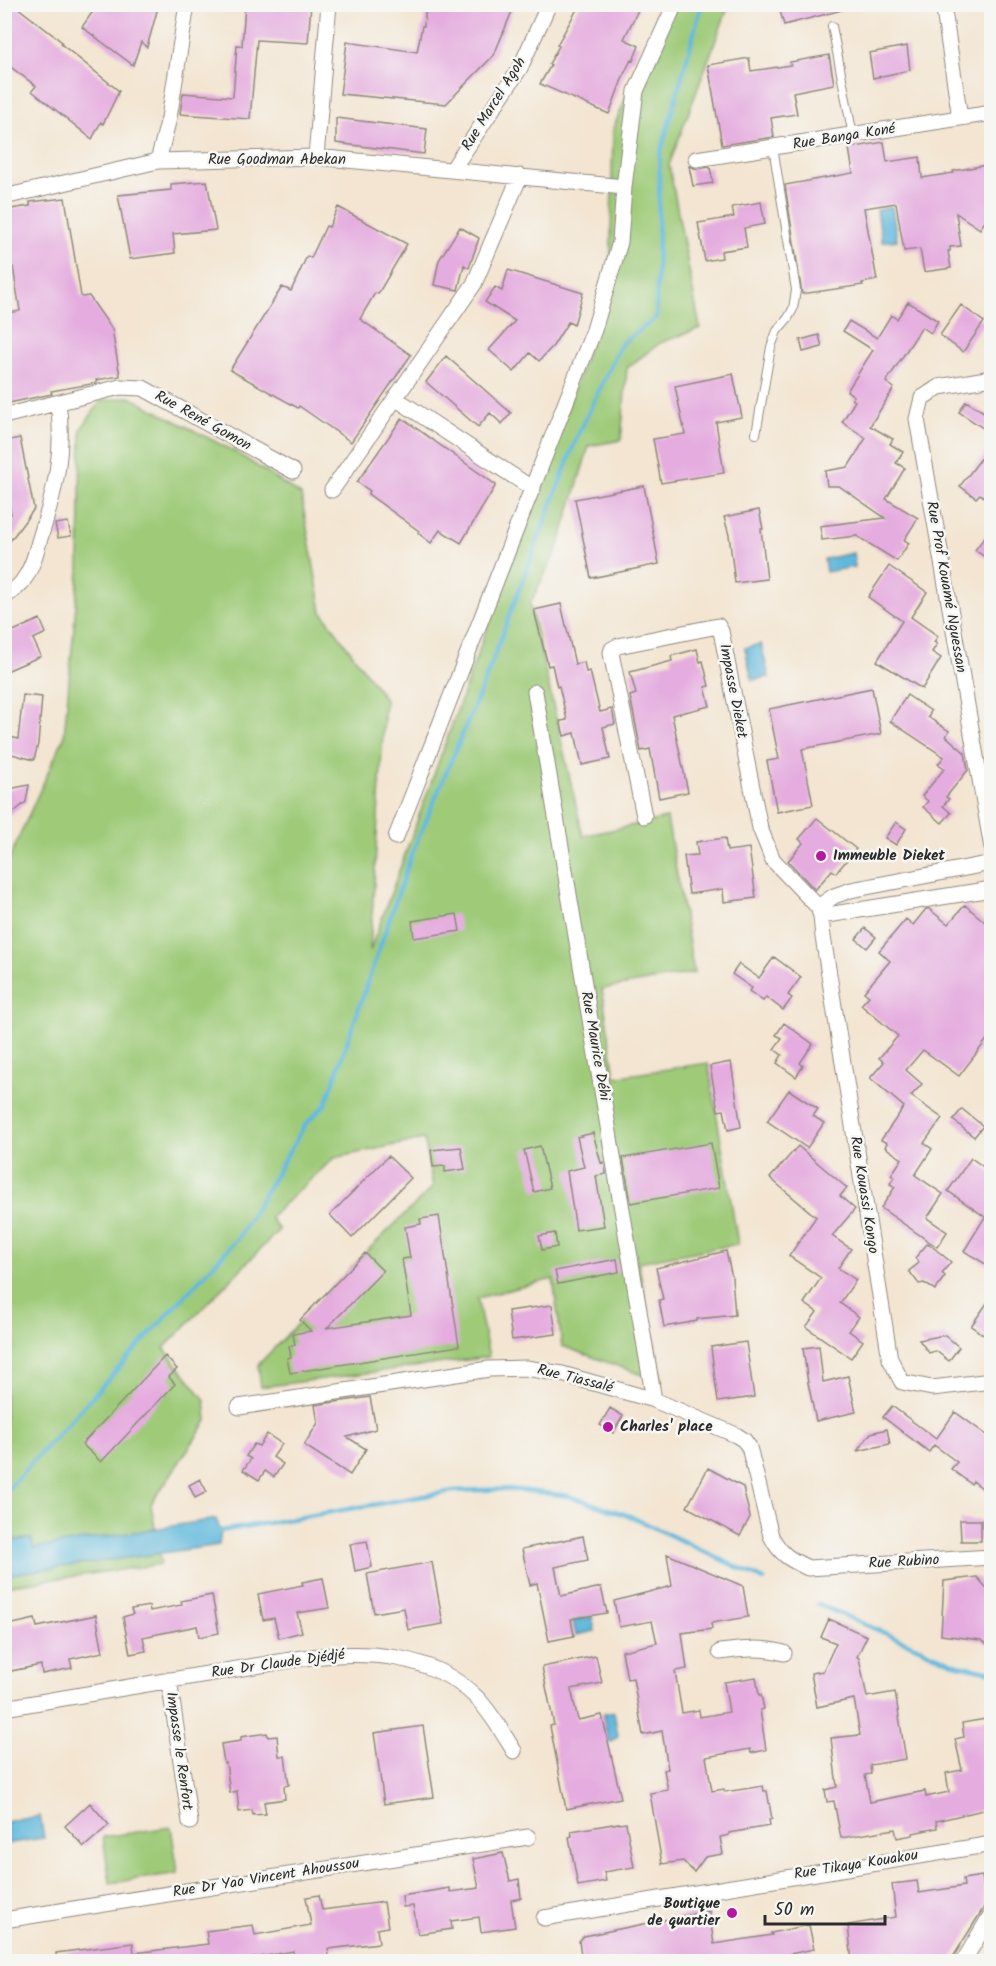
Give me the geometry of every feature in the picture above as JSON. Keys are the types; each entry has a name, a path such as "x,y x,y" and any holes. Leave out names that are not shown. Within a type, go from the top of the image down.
{"street":[{"path":"158,161 169,118 187,4"},
{"path":"315,157 329,4"},
{"name":"Rue Marcel Agoh","path":"452,170 520,68 549,4"},
{"path":"396,837 594,330 620,242 624,187 636,91 675,4"},
{"path":"943,4 960,118"},
{"name":"Rue Banga Koné","path":"696,159 992,113"},
{"name":"Rue Goodman Abekan","path":"4,196 158,161 315,157 624,187"},
{"path":"332,489 474,284 520,176"},
{"name":"Rue Prof Kouamé Nguessan","path":"992,378 939,387 922,398 917,419 992,848"},
{"name":"Rue René Gomon","path":"4,416 120,387 143,388 293,471"},
{"path":"395,398 533,489"},
{"path":"4,597 22,584 34,561 52,501 61,451 62,426 58,403"},
{"name":"Impasse Dieket","path":"644,816 612,649 630,643 718,626 721,631 760,828 774,860 820,911"},
{"name":"Rue Maurice Déhi","path":"535,692 654,1400"},
{"path":"820,911 834,896 851,890 992,863"},
{"path":"820,911 992,889"},
{"name":"Rue Kouassi Kongo","path":"820,911 890,1359 902,1382 932,1388 992,1381"},
{"name":"Rue Tiassalé","path":"239,1407 489,1369 526,1368 562,1374 654,1400 744,1440 748,1446 771,1536 778,1548 789,1559 808,1568 816,1566"},
{"name":"Rue Rubino","path":"816,1566 992,1557"},
{"path":"720,1652 768,1649 784,1653"},
{"name":"Rue Dr Claude Djédjé","path":"4,1708 339,1653 386,1656 421,1663 451,1677 477,1699 497,1723 514,1751"},
{"name":"Impasse le Renfort","path":"169,1680 190,1822"},
{"name":"Rue Dr Yao Vincent Ahoussou","path":"4,1920 528,1837"},
{"name":"Rue Tikaya Kouakou","path":"544,1918 992,1844"},
{"path":"963,1962 992,1913"}],"lane":[{"path":"832,26 853,136"},
{"path":"756,434 771,347 777,331 793,309 796,290 773,147"}],"green space":[{"path":"666,5 729,5 669,165 700,328 660,343 627,368 621,440 589,446 559,545 530,604 583,836 667,818 694,973 602,989 615,1077 708,1063 738,1244 638,1262 662,1382 562,1346 553,1279 477,1298 489,1357 261,1387 258,1365 365,1253 433,1187 424,1139 334,1158 270,1217 279,1230 164,1348 205,1400 207,1421 151,1504 161,1564 5,1586 5,868 64,737 79,571 81,429 101,401 130,397 237,453 301,495 322,612 385,699 370,951 610,289 613,129"},
{"path":"171,1827 178,1873 110,1883 103,1837"}],"water":[{"path":"892,207 897,240 882,242 877,210"},
{"path":"853,553 855,567 826,572 824,559"},
{"path":"761,644 769,677 752,680 745,648"},
{"path":"216,1519 221,1531 219,1545 5,1575 5,1540 32,1539 34,1548"},
{"path":"592,1617 595,1631 576,1635 573,1621"},
{"path":"614,1712 618,1736 612,1742 608,1740 603,1714"},
{"path":"40,1816 44,1838 5,1844 5,1822"}],"building":[{"path":"4,4 13,4 119,91 103,124 101,122 92,139 32,91 36,86 4,62"},
{"path":"98,4 159,4 147,47 141,42 133,65 82,27"},
{"path":"245,4 311,4 308,43 257,40 250,119 180,114 183,93 233,97 237,45 242,46"},
{"path":"426,4 515,4 494,55 446,104 340,94 347,42 417,52 422,26 424,26"},
{"path":"580,4 641,4 624,39 639,46 624,74 609,114 540,84 551,65 549,64 559,46 557,45"},
{"path":"778,4 846,4 846,9 784,25"},
{"path":"907,46 910,70 873,78 869,53"},
{"path":"829,55 834,84 793,92 797,114 771,118 774,137 722,145 708,65 749,58 751,71 791,65 790,62"},
{"path":"336,118 427,129 424,154 336,143"},
{"path":"884,142 887,162 920,157 922,178 992,164 992,211 980,229 956,213 961,246 950,247 948,251 951,268 924,272 920,249 904,251 896,203 864,208 877,280 862,283 863,285 802,294 785,185 853,173 849,148"},
{"path":"689,166 697,169 710,167 713,183 693,186"},
{"path":"207,181 216,230 173,234 175,253 130,259 118,195 171,190 171,184"},
{"path":"65,198 81,296 89,296 112,329 120,376 4,404 4,314 20,311 13,267 4,268 4,210 30,206 30,202"},
{"path":"761,202 765,224 744,228 747,247 721,251 722,258 705,261 698,223 734,217 732,207"},
{"path":"338,207 407,244 378,294 375,293 360,319 411,355 351,442 299,406 298,408 230,370 282,287 291,291 307,256 311,258"},
{"path":"460,227 479,238 469,268 464,265 458,290 434,285 439,260"},
{"path":"508,270 583,293 574,325 568,322 553,346 539,361 530,353 514,372 489,350 515,321 485,302 495,287 502,291"},
{"path":"908,302 938,321 931,333 922,327 886,382 894,388 870,426 893,439 890,444 903,452 896,463 905,468 886,499 918,518 904,540 909,543 897,561 857,536 822,540 820,526 885,518 839,486 827,486 825,471 848,467 866,438 842,422 855,401 852,399 854,396 847,391 873,350 843,331 849,321 877,338 891,315 897,319"},
{"path":"961,305 984,322 963,352 940,335"},
{"path":"819,335 822,347 803,352 800,340"},
{"path":"446,356 511,413 502,424 490,413 478,427 426,382"},
{"path":"733,374 742,417 716,422 724,473 661,483 653,439 685,434 675,386"},
{"path":"966,401 992,417 992,434 959,412"},
{"path":"402,418 496,485 461,543 440,530 431,543 418,533 419,531 368,494 370,491 357,482"},
{"path":"20,438 34,509 4,549 4,516 11,514 4,481 4,441"},
{"path":"992,444 992,503 980,494 976,498 960,486"},
{"path":"644,486 659,564 591,578 575,499"},
{"path":"759,510 767,579 735,583 729,535 724,517"},
{"path":"68,522 71,536 58,538 55,524"},
{"path":"992,527 992,562 975,550"},
{"path":"889,566 927,592 911,617 938,636 934,642 937,644 932,652 941,658 922,689 877,661 902,621 868,597"},
{"path":"561,604 575,664 584,662 586,672 590,671 600,712 612,709 615,724 603,727 610,759 582,765 575,733 564,736 560,721 567,720 559,686 557,687 552,665 548,666 534,610"},
{"path":"40,619 46,633 33,639 41,656 4,672 4,635"},
{"path":"697,649 700,662 703,661 709,686 705,687 710,706 672,715 688,792 659,798 650,749 641,751 630,696 636,694 630,672 672,661 671,656"},
{"path":"872,688 881,734 802,749 813,805 777,812 767,761 779,759 769,709"},
{"path":"23,695 42,697 38,744 34,760 4,752 4,735 18,739"},
{"path":"907,695 931,711 928,717 949,731 946,736 965,753 968,770 946,797 949,799 943,806 951,813 942,823 923,807 928,801 922,796 944,769 938,764 944,757 890,721"},
{"path":"29,785 26,802 4,820 4,790"},
{"name":"Immeuble Dieket","path":"817,818 856,849 836,873 832,870 815,890 788,861 803,843 799,839"},
{"path":"896,822 906,829 896,845 885,838"},
{"path":"725,838 727,851 749,848 756,898 724,902 723,889 689,894 684,856 698,855 696,842"},
{"path":"965,905 985,922 992,914 992,1033 959,1076 923,1050 906,1070 922,1084 911,1096 942,1118 924,1143 932,1149 915,1175 943,1194 927,1218 947,1232 937,1247 881,1208 895,1187 890,1184 894,1177 891,1175 902,1159 885,1147 887,1143 881,1140 904,1107 870,1078 884,1062 879,1058 898,1036 861,1005 869,996 864,992 890,961 879,951 906,919 913,925 926,909 929,909 948,924"},
{"path":"457,914 460,931 414,938 412,921"},
{"path":"865,928 876,937 867,948 856,939"},
{"path":"774,957 801,977 788,995 792,998 783,1010 766,997 763,1001 749,991 752,988 732,974 739,964 759,978"},
{"path":"784,1023 813,1044 800,1063 803,1066 796,1077 777,1063 782,1055 774,1049 782,1038 776,1035"},
{"path":"731,1062 741,1127 728,1130 724,1110 718,1111 710,1066"},
{"path":"789,1090 818,1109 813,1116 824,1123 807,1148 767,1121"},
{"path":"962,1109 983,1126 974,1137 953,1120"},
{"path":"593,1133 606,1174 596,1176 604,1226 576,1230 567,1171 584,1167 577,1137"},
{"path":"711,1143 719,1188 631,1203 623,1158"},
{"path":"540,1146 550,1188 534,1192 524,1150"},
{"path":"798,1146 847,1188 840,1196 855,1209 832,1236 851,1249 838,1268 856,1280 840,1303 859,1317 849,1331 863,1341 851,1358 806,1327 817,1312 804,1303 821,1278 789,1256 816,1217 770,1178"},
{"path":"461,1147 465,1169 445,1172 445,1166 433,1167 431,1150"},
{"path":"388,1156 411,1178 352,1238 330,1215"},
{"path":"971,1158 992,1173 992,1268 964,1251 985,1217 948,1191"},
{"path":"439,1216 459,1346 290,1373 287,1358 291,1357 289,1346 295,1345 293,1334 311,1331 300,1320 365,1253 383,1271 327,1328 411,1315 402,1259 410,1258 405,1227 421,1224 420,1219"},
{"path":"555,1233 557,1247 542,1250 539,1236"},
{"path":"928,1243 951,1262 942,1273 945,1276 935,1290 924,1283 919,1284 909,1271 919,1263 915,1258"},
{"path":"726,1251 732,1277 735,1315 697,1319 697,1321 664,1327 659,1300 663,1299 656,1268"},
{"path":"617,1259 619,1272 558,1284 555,1271"},
{"path":"992,1296 992,1341 971,1326"},
{"path":"552,1305 556,1334 512,1340 508,1311"},
{"path":"945,1335 959,1347 949,1361 936,1351 929,1353 919,1340"},
{"path":"746,1342 754,1397 718,1402 711,1347"},
{"path":"819,1346 823,1382 848,1376 856,1412 816,1421 803,1348"},
{"path":"165,1356 177,1369 169,1377 175,1384 101,1462 82,1444"},
{"path":"370,1397 376,1429 347,1437 366,1449 350,1475 304,1445 318,1423 315,1405"},
{"path":"892,1406 936,1439 955,1412 992,1439 992,1496 973,1481 971,1484 951,1469 957,1462 934,1445 929,1452 883,1417"},
{"path":"610,1408 623,1416 613,1433 600,1425"},
{"path":"887,1429 890,1444 857,1451 871,1433"},
{"path":"267,1434 282,1444 273,1457 283,1464 274,1477 265,1471 259,1480 243,1470 251,1459 246,1456 254,1444 259,1446"},
{"path":"708,1468 743,1487 750,1517 740,1536 687,1507"},
{"path":"200,1479 207,1492 195,1498 189,1485"},
{"path":"960,1520 981,1520 981,1541 961,1541"},
{"path":"583,1536 588,1560 555,1567 561,1596 601,1587 607,1613 571,1619 574,1636 549,1641 537,1583 530,1585 522,1549"},
{"path":"367,1541 372,1567 355,1571 350,1544"},
{"path":"667,1554 743,1586 748,1617 711,1623 712,1629 682,1633 687,1669 675,1671 682,1713 699,1710 700,1717 729,1712 724,1682 756,1677 764,1709 760,1710 766,1750 751,1753 750,1749 706,1757 712,1791 724,1789 725,1792 763,1786 764,1791 767,1791 772,1819 769,1820 770,1826 729,1833 729,1835 720,1837 723,1854 705,1857 694,1872 683,1861 662,1864 650,1793 668,1790 664,1770 668,1769 662,1731 643,1735 633,1678 627,1679 622,1651 657,1643 652,1621 619,1627 614,1601 672,1586"},
{"path":"432,1562 443,1624 408,1630 404,1608 374,1613 367,1574"},
{"path":"977,1577 991,1593 992,1647 981,1640 941,1635 944,1581"},
{"path":"323,1578 329,1608 297,1613 302,1632 279,1638 274,1618 263,1620 258,1594 303,1585 302,1582"},
{"path":"212,1595 219,1633 199,1637 197,1626 143,1637 146,1651 130,1654 123,1617 133,1614 131,1609 149,1606 150,1611 182,1605 181,1601"},
{"path":"96,1615 103,1652 70,1659 72,1668 42,1674 41,1665 11,1671 4,1626 35,1619 37,1627"},
{"path":"829,1619 867,1636 857,1657 867,1697 895,1692 906,1759 870,1765 871,1774 865,1775 870,1802 925,1791 926,1797 949,1792 946,1773 962,1770 955,1739 964,1737 962,1723 992,1718 992,1808 936,1821 937,1828 913,1833 913,1835 897,1838 895,1829 841,1838 834,1801 827,1802 825,1790 837,1787 831,1738 860,1735 854,1699 817,1707 811,1673 823,1671 836,1643 821,1637"},
{"path":"596,1656 602,1683 571,1689 578,1720 602,1715 621,1798 566,1809 550,1726 554,1725 542,1667"},
{"path":"423,1726 434,1797 384,1804 374,1733"},
{"path":"267,1733 268,1737 277,1736 279,1756 285,1756 289,1785 284,1786 285,1799 264,1802 266,1814 253,1815 252,1810 239,1812 237,1791 230,1793 221,1744 241,1741 241,1737"},
{"path":"90,1803 109,1825 84,1847 65,1826"},
{"path":"626,1823 634,1867 604,1872 606,1881 578,1886 569,1837 572,1836 571,1831"},
{"path":"503,1853 510,1881 519,1879 521,1898 511,1900 515,1927 481,1932 479,1917 451,1921 452,1929 418,1934 413,1906 403,1907 402,1896 450,1888 450,1892 479,1888 473,1859"},
{"path":"982,1876 986,1904 950,1962 906,1962 905,1958 880,1962 852,1962 848,1925 896,1917 892,1884 917,1881 919,1893 964,1886 963,1879"},
{"path":"319,1895 322,1910 384,1902 388,1927 377,1929 379,1943 328,1949 330,1962 295,1962 293,1951 232,1962 56,1962 56,1953 133,1943 134,1953 208,1944 206,1931 253,1925 255,1935 311,1925 306,1897"},
{"path":"709,1911 714,1944 772,1935 771,1933 809,1925 814,1949 751,1962 582,1962 579,1941 584,1936"}],"waterway":[{"path":"4,1493 238,1238 305,1125 326,1104 412,853 482,688 577,437 621,344 656,318 660,155 702,4"},
{"path":"215,1532 453,1491 510,1489 569,1496 632,1517 764,1580"},
{"path":"818,1604 958,1665 992,1672"}],"place":[{"name":"Immeuble Dieket","path":"821,856"},
{"name":"Charles' place","path":"608,1427"},
{"name":"Boutique de quartier","path":"732,1913"}]}
